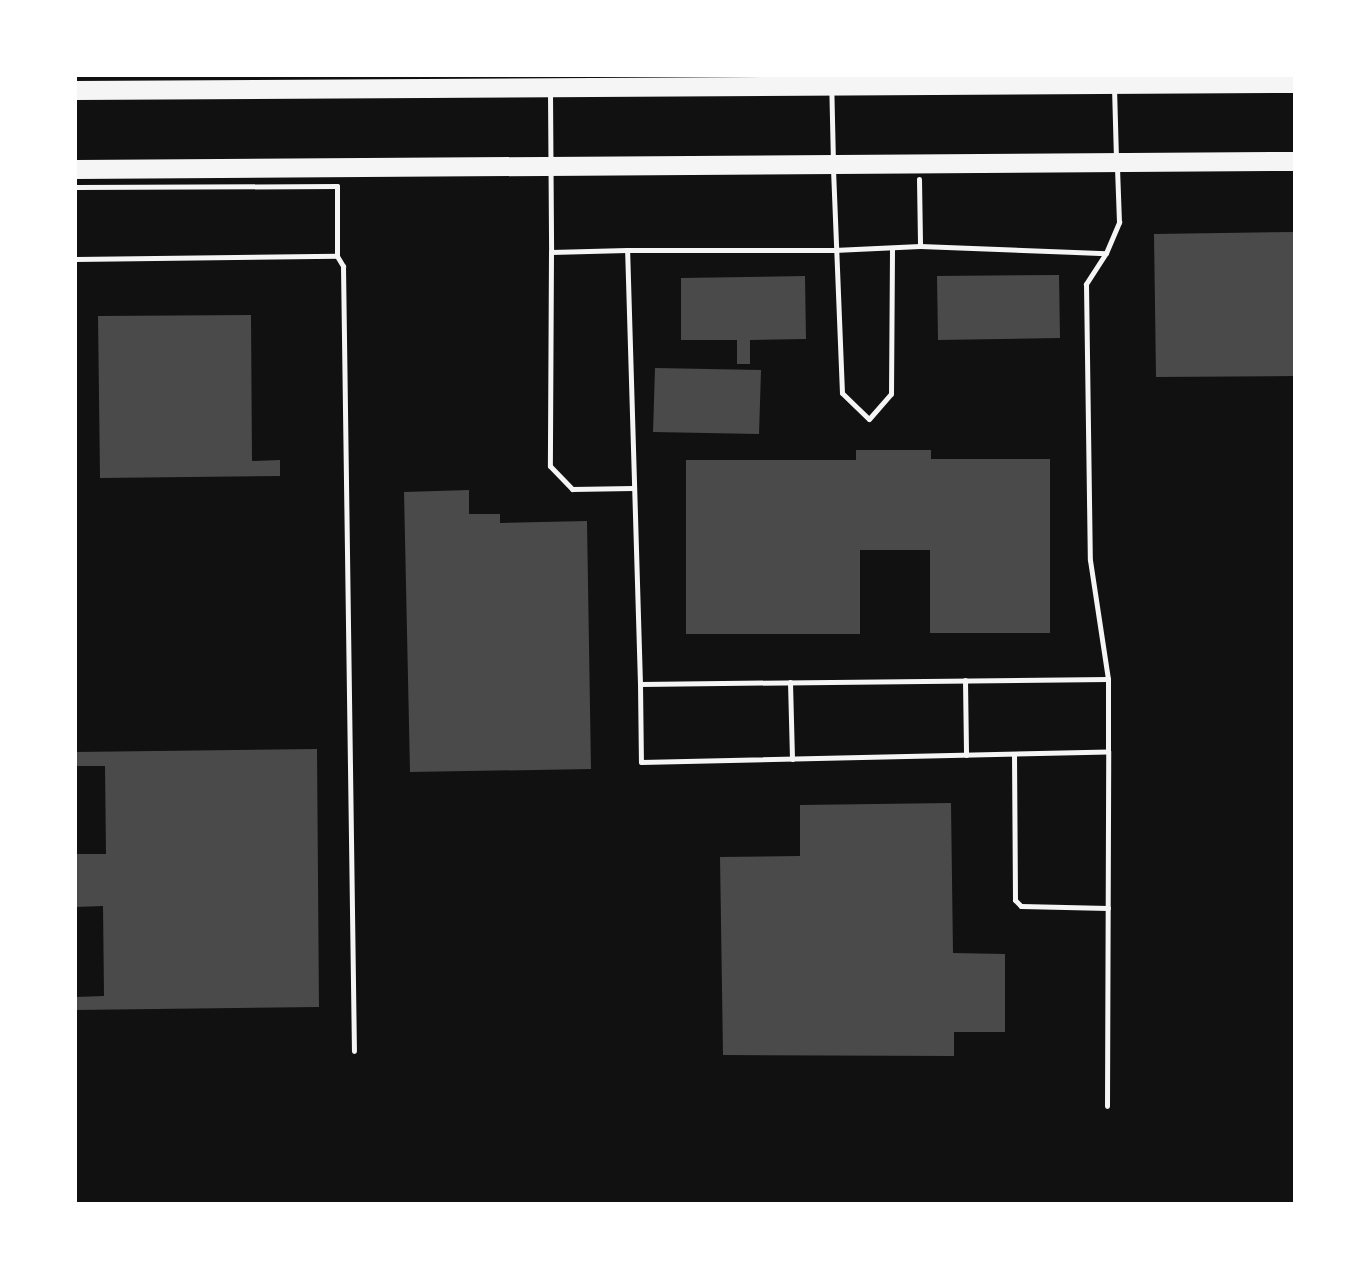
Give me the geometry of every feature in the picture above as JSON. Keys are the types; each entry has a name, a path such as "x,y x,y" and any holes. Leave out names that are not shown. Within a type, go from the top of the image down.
{"highway":[{"path":"75,90 1295,83"},
{"path":"75,169 1295,160"}],"lane":[{"path":"550,75 550,466 572,489 633,488"},
{"path":"831,75 834,250 842,393 869,419 891,394 892,248"},
{"path":"1107,1106 1108,679 1090,560 1086,284 1106,253 1119,222 1113,75"},
{"path":"919,179 920,246"},
{"path":"75,187 337,186 337,256 343,266 354,1051"},
{"path":"551,252 834,250 920,246 1106,253"},
{"path":"627,250 641,762 1108,751"},
{"path":"75,259 337,256"},
{"path":"640,684 1108,679"},
{"path":"965,680 967,755"},
{"path":"790,681 792,759"},
{"path":"1014,754 1015,900 1021,906 1108,908"}],"building":[{"path":"1295,232 1295,376 1156,377 1154,234"},
{"path":"1059,275 1060,338 938,340 937,276"},
{"path":"805,276 806,339 750,340 750,364 737,364 737,340 681,340 681,278"},
{"path":"251,315 252,461 280,460 280,476 100,478 98,316"},
{"path":"655,368 761,370 759,434 653,432"},
{"path":"856,450 931,450 931,459 1050,459 1050,633 930,633 930,550 860,550 860,634 686,634 686,460 856,460"},
{"path":"469,490 469,514 500,514 500,523 587,521 591,769 410,772 404,492"},
{"path":"317,749 319,1007 75,1010 75,997 104,996 103,906 75,907 75,854 106,854 105,766 75,766 75,752"},
{"path":"951,803 953,953 1005,954 1005,1032 954,1032 954,1056 723,1055 720,857 800,856 800,805"}]}
